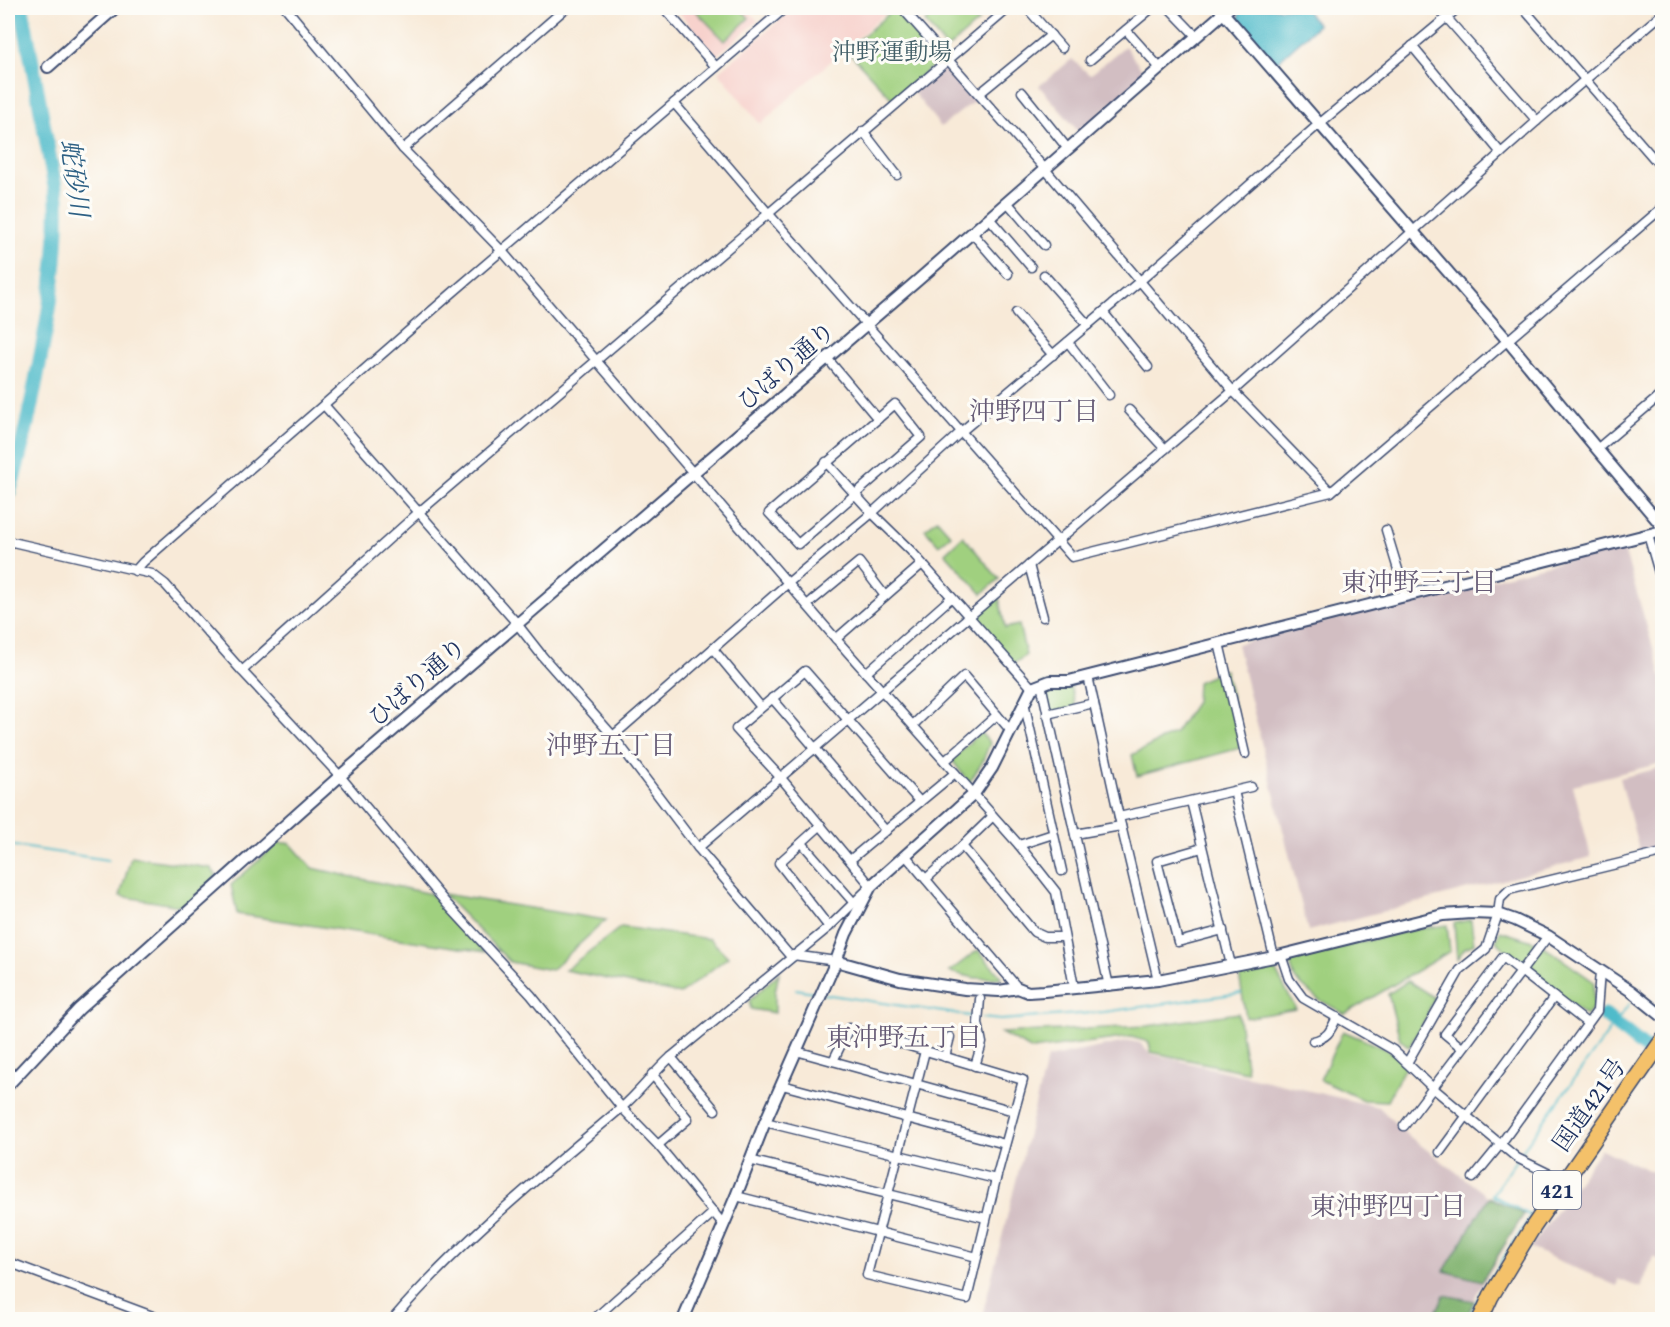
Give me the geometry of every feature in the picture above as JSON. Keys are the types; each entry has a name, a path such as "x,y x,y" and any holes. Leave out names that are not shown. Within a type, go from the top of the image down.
{"highway":[{"name":"国道421号","path":"1480,1320 1491,1296 1564,1181 1662,1041"}],"street":[{"path":"48,68 116,8"},
{"path":"286,8 403,149 502,251 836,639 1019,845 1056,892 1074,987"},
{"path":"403,149 566,8"},
{"path":"664,8 716,67"},
{"path":"135,571 784,8"},
{"path":"902,8 1046,169 1233,391 1331,492"},
{"path":"242,671 418,513 597,362 947,58 1009,8"},
{"path":"1027,8 1062,48"},
{"path":"1090,60 1152,8"},
{"path":"1169,8 1196,36"},
{"path":"613,736 872,513 962,431 1140,281 1318,124 1458,8"},
{"path":"1046,169 1224,9 1318,124 1508,341 1662,526"},
{"path":"1526,9 1662,168"},
{"path":"698,848 1233,391 1537,121 1662,14"},
{"path":"1446,17 1537,121"},
{"path":"1126,30 1160,68"},
{"path":"979,94 1051,35"},
{"path":"1412,46 1501,153"},
{"path":"1022,92 1068,149"},
{"path":"674,103 768,213 1072,557 1331,492 1662,208"},
{"path":"863,131 897,175"},
{"name":"ひばり通り","path":"8,1085 79,1009 340,776 1046,169"},
{"path":"1006,202 1044,245"},
{"path":"988,218 1031,267"},
{"path":"972,233 1008,274"},
{"path":"1044,275 1088,325"},
{"path":"1103,312 1148,367"},
{"path":"1016,313 1053,355"},
{"path":"1068,342 1109,395"},
{"path":"827,358 878,419"},
{"path":"1597,449 1662,394"},
{"path":"324,405 517,623 543,657 613,736 698,848 792,956 836,961 900,979 965,989 999,991 1018,988"},
{"path":"895,405 921,437 798,544 769,513 826,462 895,405"},
{"path":"1129,410 1165,449"},
{"path":"826,462 951,598 1036,686 1047,714 1109,986"},
{"path":"1386,530 1406,596"},
{"path":"392,1320 442,1265 621,1108 652,1074 829,927 871,886 974,794 992,768 1024,702 1036,686 1050,681 1069,681 1662,531"},
{"path":"1648,535 1662,583"},
{"path":"9,541 152,574 165,584 340,776 446,903 531,995 621,1108 657,1145 723,1225"},
{"path":"807,605 859,562 885,596"},
{"path":"836,639 922,564"},
{"path":"1029,565 1043,617"},
{"path":"867,673 951,598"},
{"path":"1219,643 1245,754"},
{"path":"712,649 761,707"},
{"path":"871,886 781,778 736,729 805,671 920,802"},
{"path":"913,725 964,676 1010,730"},
{"path":"1088,676 1158,980"},
{"path":"772,698 886,831"},
{"path":"1024,702 1062,872"},
{"path":"1047,714 1094,703"},
{"path":"945,761 997,715"},
{"path":"850,860 955,773"},
{"path":"1075,834 1191,801 1251,787"},
{"path":"1234,791 1277,956 1289,980 1303,998 1393,1050 1433,1088 1500,1145 1517,1158 1564,1181"},
{"path":"1191,801 1232,965"},
{"path":"926,879 993,816"},
{"path":"820,825 779,863 829,927"},
{"path":"1019,845 1053,834"},
{"path":"802,843 854,903"},
{"path":"962,846 1034,932 1045,936 1064,937"},
{"path":"1202,848 1157,861 1178,942 1223,930"},
{"path":"1407,1063 1460,970 1486,949 1498,914 1500,899 1509,890 1662,853"},
{"path":"906,856 1018,988 1028,992 1158,980 1277,956 1443,915 1498,914 1548,936 1631,991 1662,1016"},
{"path":"683,1320 846,934 871,886"},
{"path":"1404,1126 1548,936"},
{"path":"1462,1048 1445,1034 1503,957 1587,1023"},
{"path":"1473,1178 1500,1145 1598,1011 1600,971"},
{"path":"1440,1152 1554,998"},
{"path":"975,1066 982,1043 978,1023 980,999"},
{"path":"1313,1041 1323,1039 1337,1017"},
{"path":"834,1061 849,1028 1023,1080 967,1299 867,1275 925,1051"},
{"path":"945,1057 950,1037"},
{"path":"796,1051 1014,1111"},
{"path":"671,1057 715,1110"},
{"path":"652,1074 688,1119 657,1145"},
{"path":"782,1084 1005,1144"},
{"path":"765,1122 996,1179"},
{"path":"749,1160 986,1218"},
{"path":"736,1196 977,1257"},
{"path":"593,1320 714,1212"},
{"path":"8,1262 162,1320"}],"shaded area":[{"path":"675,8 746,8 758,21 717,55"},
{"path":"794,8 891,8 760,124 719,72"},
{"path":"1125,46 1145,74 1079,132 1039,86 1072,59 1090,75"},
{"path":"946,63 977,99 941,127 913,92"},
{"path":"1623,546 1662,678 1662,763 1573,785 1591,857 1308,931 1237,644"},
{"path":"1659,768 1662,782 1662,848 1640,853 1620,778"},
{"path":"1130,1041 1140,1043 1150,1054 1379,1107 1406,1134 1489,1197 1524,1214 1477,1293 1465,1319 981,1320 1047,1058"},
{"path":"1601,1149 1662,1176 1662,1261 1653,1257 1641,1288 1618,1279 1617,1286 1530,1248"}],"green space":[{"path":"693,8 740,8 749,18 725,41"},
{"name":"沖野運動場","path":"895,8 941,59 893,100 847,50"},
{"path":"943,8 968,8 979,21 947,49 925,22"},
{"path":"937,519 951,535 939,545 925,529"},
{"path":"963,536 999,579 982,594 945,553"},
{"path":"998,592 1005,628 1019,625 1026,655 1012,665 969,617"},
{"path":"1225,670 1244,747 1137,776 1132,755 1175,733 1196,702 1197,682"},
{"path":"1069,681 1076,707 1047,714 1041,684"},
{"path":"980,732 990,743 982,763 969,783 952,760"},
{"path":"278,843 290,843 312,868 431,894 485,952 237,914 231,885"},
{"path":"131,857 211,868 217,876 185,907 120,896"},
{"path":"443,894 606,920 551,970 510,962"},
{"path":"1471,920 1474,944 1465,948 1457,959 1454,923"},
{"path":"1447,925 1450,951 1345,1014 1316,998 1295,979 1289,960 1410,930"},
{"path":"621,927 710,939 728,957 680,994 565,970"},
{"path":"1500,931 1539,943 1594,982 1593,1009 1586,1016 1530,972 1496,941"},
{"path":"978,950 1002,978 975,978 949,972"},
{"path":"1274,968 1296,1009 1246,1018 1239,974"},
{"path":"779,973 775,992 775,1013 751,1009 749,1001"},
{"path":"1408,981 1435,998 1409,1047 1400,1039 1388,994"},
{"path":"1238,1013 1247,1072 1151,1052 1149,1042 1131,1037 1032,1050 1001,1033 1147,1026"},
{"path":"1343,1031 1392,1052 1406,1065 1387,1101 1363,1100 1320,1080"},
{"path":"1489,1197 1524,1214 1482,1281 1444,1271"},
{"path":"1444,1295 1474,1301 1466,1319 1433,1319"}],"water":[{"path":"1245,8 1304,8 1318,25 1276,63 1238,22 1240,12"}],"waterway":[{"name":"蛇砂川","path":"8,495 31,406 45,331 55,265 57,220 57,198 22,8"},
{"path":"8,845 108,860"},
{"path":"796,989 819,993"},
{"path":"981,1018 1001,1020 1104,1012 1241,993"},
{"path":"824,994 976,1017"},
{"path":"1519,1155 1629,1004"},
{"path":"1605,1015 1611,1020"},
{"path":"1619,1027 1662,1062"},
{"path":"1469,1320 1480,1294 1531,1216 1492,1195 1516,1160"}],"district":[{"name":"沖野四丁目","path":"1034,411"},
{"name":"東沖野三丁目","path":"1419,582"},
{"name":"沖野五丁目","path":"611,745"},
{"name":"東沖野五丁目","path":"904,1037"},
{"name":"東沖野四丁目","path":"1388,1206"}]}
